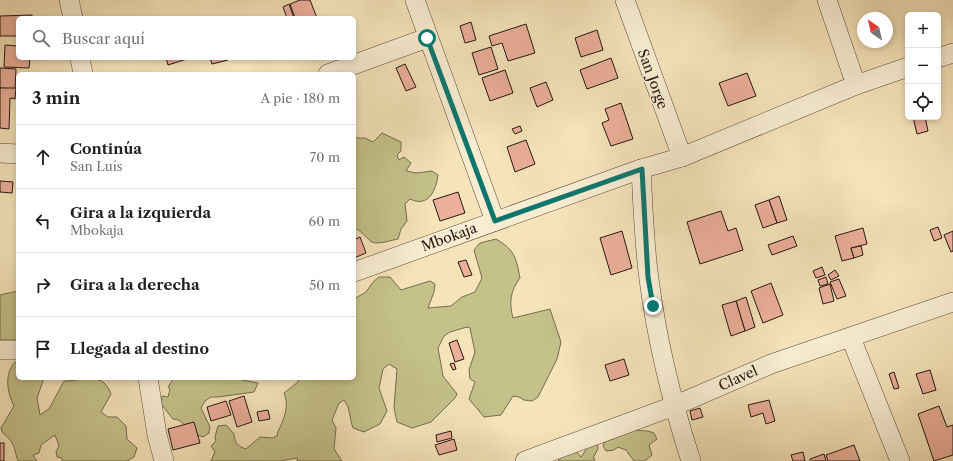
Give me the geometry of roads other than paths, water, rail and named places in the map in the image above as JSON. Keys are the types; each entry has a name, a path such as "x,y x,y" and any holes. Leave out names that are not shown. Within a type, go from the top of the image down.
{"street":[{"path":"69,0 72,16"},
{"path":"415,0 427,38 495,221"},
{"name":"San Jorge","path":"625,0 682,157"},
{"path":"827,0 856,85"},
{"path":"334,72 427,38"},
{"path":"80,60 83,72"},
{"name":"Mbokaja","path":"356,271 642,169 682,157 856,85 905,68"},
{"path":"0,153 16,154"},
{"path":"642,169 648,277 674,406 691,461"},
{"name":"Clavel","path":"524,461 674,406 771,364 953,302"},
{"path":"851,338 900,461"},
{"path":"0,350 16,350"},
{"path":"148,380 157,435 164,461"}]}
